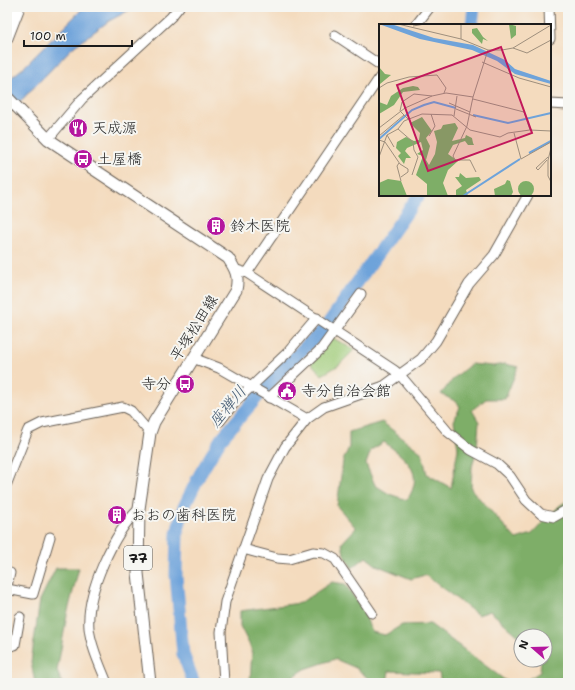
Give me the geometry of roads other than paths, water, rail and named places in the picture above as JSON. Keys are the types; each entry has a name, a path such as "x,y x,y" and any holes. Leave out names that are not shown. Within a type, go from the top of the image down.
{"main road":[{"path":"7,38 19,7"},
{"path":"7,97 48,139 228,258 242,272"},
{"name":"平塚松田線","path":"150,683 138,573 139,509 150,433 154,422 236,290 238,280 242,272"}],"street":[{"path":"48,139 82,100 170,17 178,7"},
{"path":"417,24 430,7"},
{"path":"549,7 550,24"},
{"path":"335,35 379,64"},
{"path":"379,78 242,272 317,318 400,375 448,432 471,450 497,464 510,476 526,500 541,514 554,517 568,509"},
{"path":"551,104 568,106"},
{"path":"224,683 221,638 222,615 225,602 268,479 278,458 307,419 324,407 337,401 384,386 421,359 436,341 469,284 494,255 527,196"},
{"path":"269,398 322,348 361,294"},
{"path":"220,421 251,387 288,352 317,318"},
{"path":"193,358 219,368 307,419"},
{"path":"7,483 28,430 42,423 123,407 131,411 150,433"},
{"path":"107,683 93,647 89,628 90,609 97,582 111,549 131,516 139,509"},
{"path":"10,574 7,587 33,594 50,537"},
{"path":"243,549 277,558 289,559 313,552 324,553 335,559 372,613"},
{"path":"7,647 15,645 20,617"}],"water":[{"path":"84,7 135,7 109,21 72,48 7,115 7,81 23,68"}],"waterway":[{"name":"座禅川","path":"472,24 474,7"},
{"name":"座禅川","path":"194,683 183,654 176,575 177,534 183,509 200,474 221,439 279,372 325,328 418,196"}],"place":[{"name":"天成源","path":"78,128"},
{"name":"土屋橋","path":"83,159"},
{"name":"鈴木医院","path":"216,226"},
{"name":"寺分","path":"185,384"},
{"name":"寺分自治会館","path":"287,391"},
{"name":"おおの歯科医院","path":"117,515"}]}
